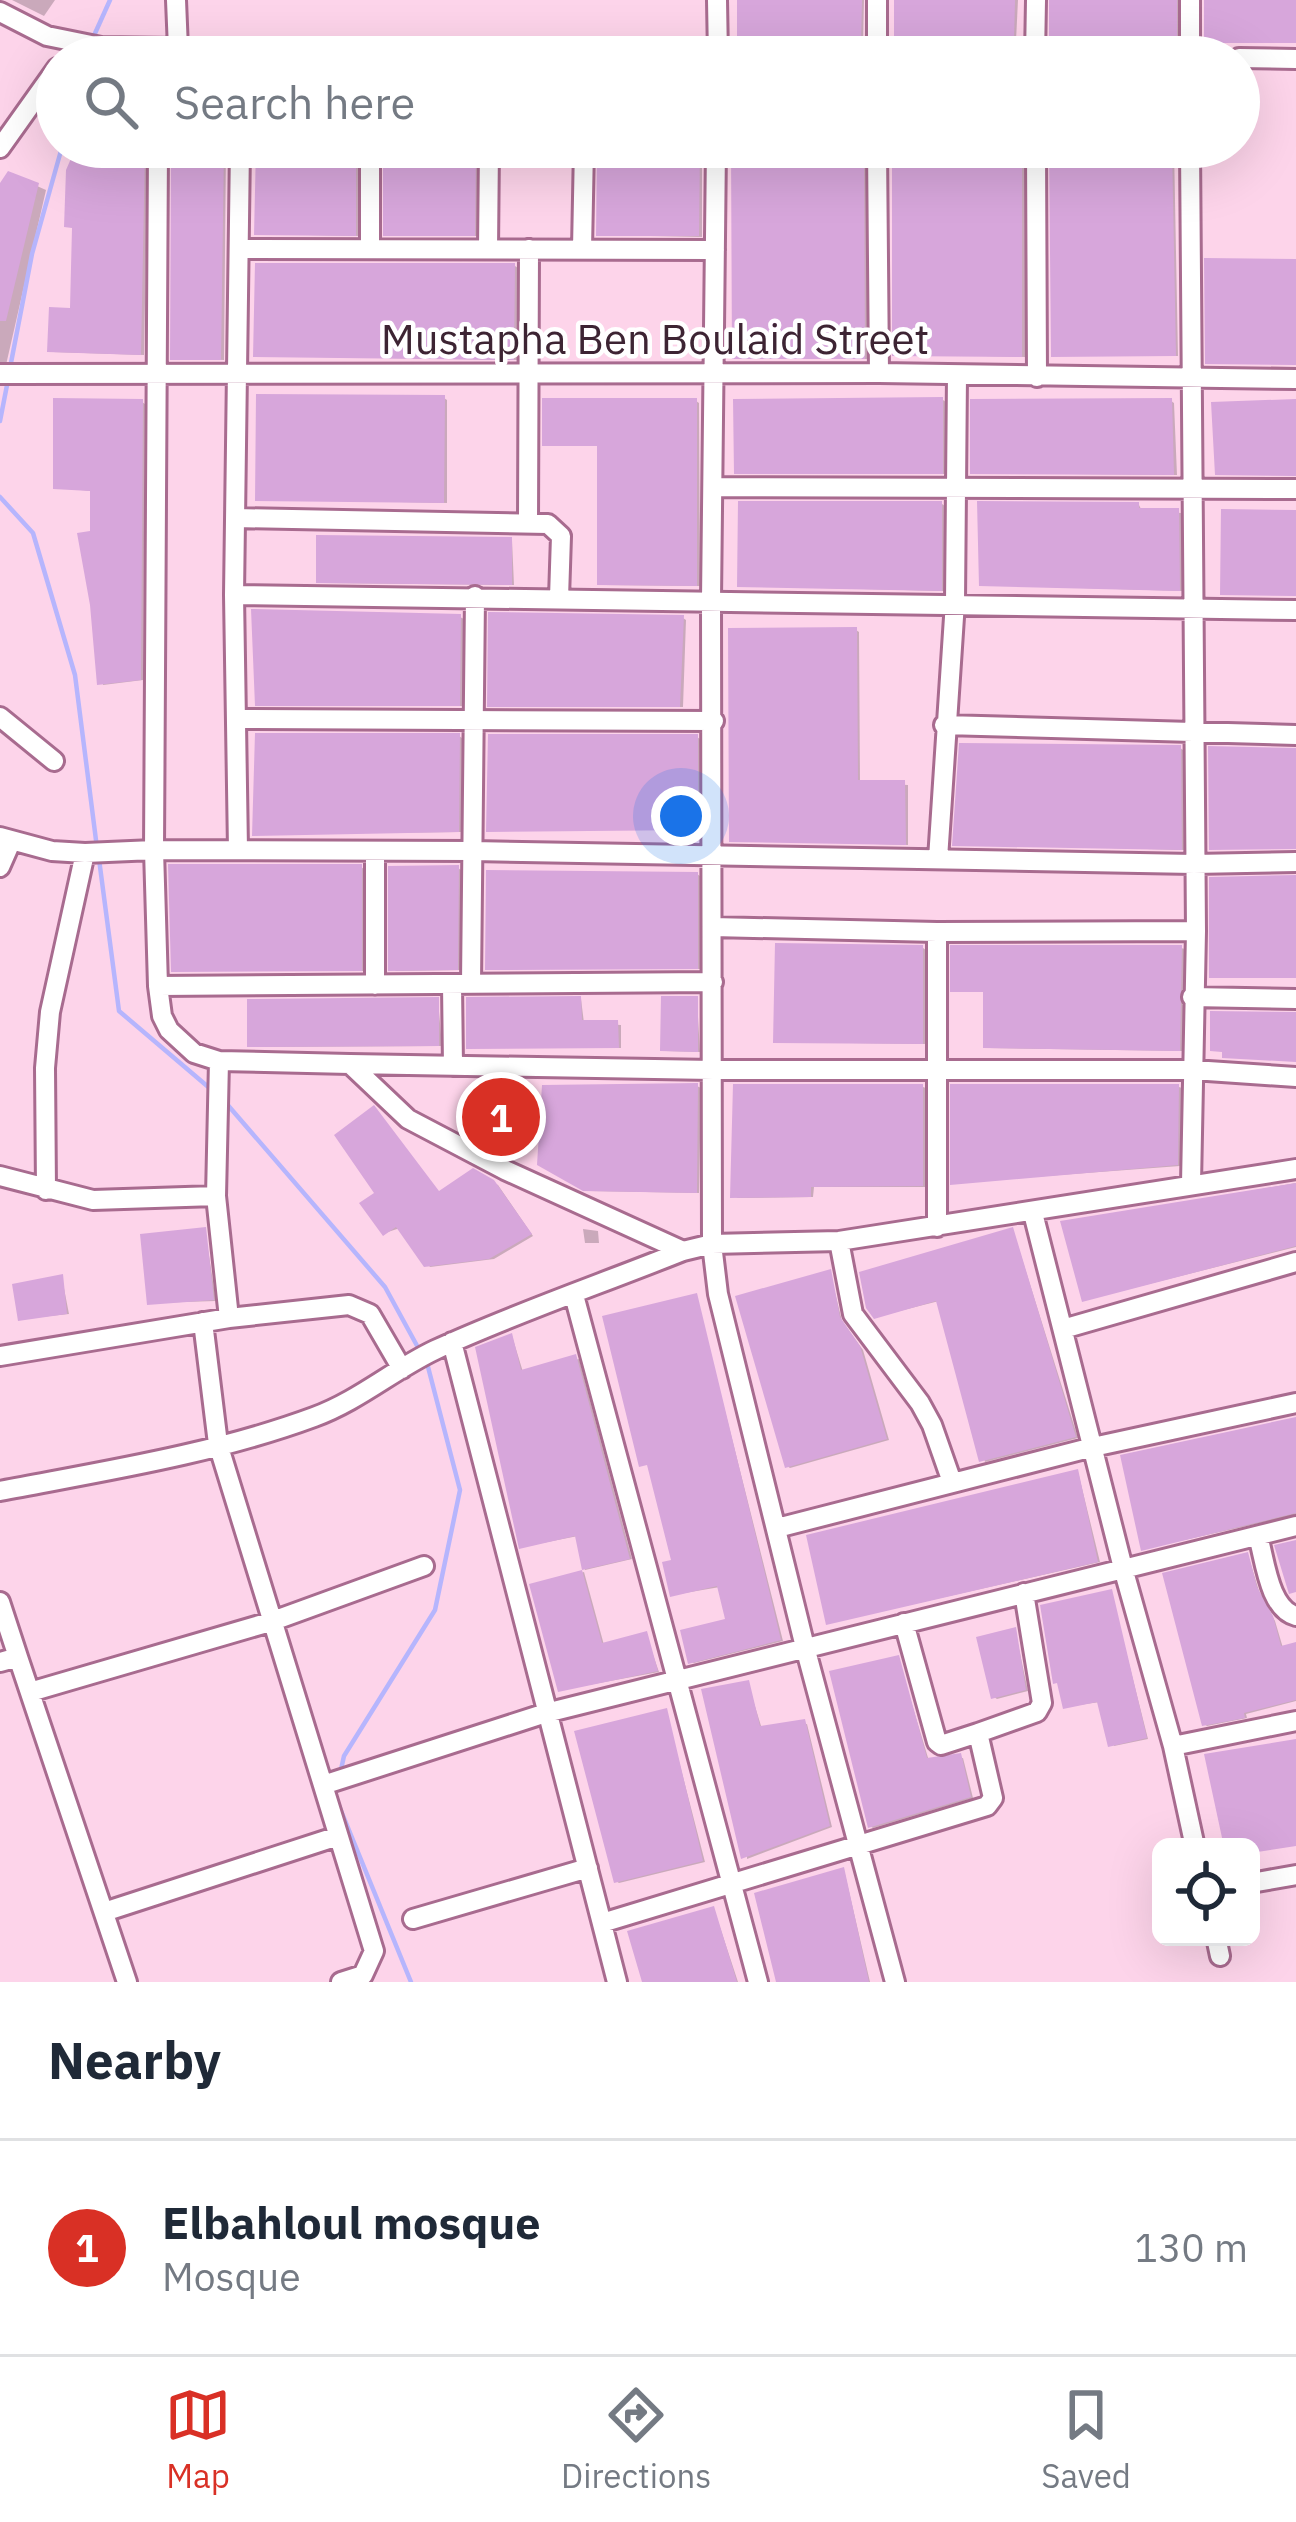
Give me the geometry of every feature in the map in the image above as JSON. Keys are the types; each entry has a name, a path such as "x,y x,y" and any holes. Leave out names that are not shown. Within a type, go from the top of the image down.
{"street":[{"path":"176,0 177,36"},
{"path":"717,0 718,36"},
{"path":"875,36 877,0"},
{"path":"1035,36 1036,0"},
{"path":"1190,0 1190,36"},
{"path":"0,12 49,36"},
{"path":"1260,58 1296,59"},
{"path":"0,148 36,97"},
{"path":"158,168 154,850 158,986 169,1030 194,1053 219,1061 350,1064 1193,1070 1296,1076"},
{"path":"238,850 234,595 240,168"},
{"path":"370,168 370,249"},
{"path":"488,249 489,168"},
{"path":"582,249 584,168"},
{"path":"716,168 712,1244 718,1294 805,1647 895,1982"},
{"path":"877,168 879,374"},
{"path":"1036,168 1037,377"},
{"path":"1190,168 1196,931 1191,1184"},
{"path":"240,249 715,250"},
{"path":"528,522 529,249"},
{"name":"Mustapha Ben Boulaid Street","path":"7,374 1296,379"},
{"path":"938,859 955,602 957,375"},
{"path":"713,487 1296,489"},
{"path":"236,518 548,524 561,536 559,598"},
{"path":"234,595 1296,610"},
{"path":"453,1066 472,851 475,596"},
{"path":"0,717 53,760"},
{"path":"236,719 713,721"},
{"path":"944,725 1296,735"},
{"path":"0,867 5,839 85,853 472,851 1296,862"},
{"path":"374,851 375,985"},
{"path":"46,1190 45,1068 50,1012 85,853"},
{"path":"713,927 1196,931"},
{"path":"937,932 937,1227"},
{"path":"158,986 713,982"},
{"path":"1192,997 1296,999"},
{"path":"219,1061 216,1196 229,1318"},
{"path":"350,1064 408,1119 505,1170 683,1250"},
{"path":"0,1492 218,1444 315,1417 452,1342 683,1250 712,1244 839,1241 1296,1168"},
{"path":"0,1176 94,1200 216,1196"},
{"path":"1033,1213 1193,1838"},
{"path":"839,1241 857,1324 920,1403 952,1482"},
{"path":"1063,1329 1296,1262"},
{"path":"574,1295 758,1982"},
{"path":"0,1355 229,1318 349,1305 361,1307 416,1360"},
{"path":"203,1322 218,1444 374,1958 364,1975 341,1982"},
{"path":"452,1342 617,1982"},
{"path":"777,1528 1093,1447 1296,1403"},
{"path":"323,1785 546,1713 1296,1526"},
{"path":"1258,1536 1277,1601 1286,1613 1296,1616"},
{"path":"29,1692 270,1622 424,1566"},
{"path":"904,1622 941,1745 1041,1708 1024,1593"},
{"path":"0,1602 9,1660 29,1692 127,1982"},
{"path":"1173,1746 1296,1720"},
{"path":"602,1923 987,1807 993,1798 978,1733"},
{"path":"104,1912 338,1836"},
{"path":"413,1919 587,1868"},
{"path":"1260,1881 1296,1875"}],"building":[{"path":"737,0 862,0 861,36 737,36"},
{"path":"894,0 1015,0 1014,36 894,36"},
{"path":"1049,0 1177,0 1177,36 1049,36"},
{"path":"1204,0 1296,0 1296,43 1260,43 1260,36 1204,36"},
{"path":"145,168 141,355 47,352 49,307 70,308 72,228 64,227 66,170"},
{"path":"171,168 224,168 221,360 170,360"},
{"path":"256,168 356,168 356,236 254,235"},
{"path":"383,168 476,168 475,236 383,236"},
{"path":"597,168 700,168 699,236 596,236"},
{"path":"731,168 864,168 865,359 732,359"},
{"path":"892,168 1022,168 1022,357 892,356"},
{"path":"1049,168 1172,168 1176,356 1051,357"},
{"path":"8,171 39,183 6,321 0,321 0,183"},
{"path":"1204,258 1296,259 1296,365 1205,364"},
{"path":"255,263 515,263 514,360 253,357"},
{"path":"256,394 445,395 444,503 255,501"},
{"path":"943,397 943,474 734,474 733,399"},
{"path":"53,398 143,399 141,680 97,685 77,533 90,531 90,491 53,489"},
{"path":"542,398 697,398 697,586 597,585 597,446 542,446"},
{"path":"1172,398 1174,475 970,474 970,399"},
{"path":"1296,399 1296,476 1215,475 1211,402"},
{"path":"738,501 942,501 942,591 737,587"},
{"path":"977,501 1139,502 1139,508 1179,508 1180,591 979,586"},
{"path":"1221,509 1296,510 1296,596 1220,595"},
{"path":"316,535 512,537 512,585 316,583"},
{"path":"251,609 461,614 460,706 255,706"},
{"path":"488,612 684,615 680,707 487,707"},
{"path":"857,627 858,780 905,780 906,845 729,842 728,628"},
{"path":"255,733 460,733 459,832 252,836"},
{"path":"488,734 698,734 698,830 486,832"},
{"path":"959,743 1181,745 1182,850 952,846"},
{"path":"1208,746 1296,748 1296,849 1209,850"},
{"path":"168,864 362,864 362,971 171,972"},
{"path":"459,865 458,970 388,971 388,866"},
{"path":"486,870 698,872 698,969 485,970"},
{"path":"1296,875 1296,978 1209,978 1209,877"},
{"path":"775,943 923,945 923,1044 773,1043"},
{"path":"950,945 1182,945 1180,1051 983,1048 983,992 950,992"},
{"path":"581,996 582,1020 618,1020 619,1048 466,1049 466,997"},
{"path":"661,996 698,996 698,1052 660,1051"},
{"path":"439,997 439,1046 247,1047 247,999"},
{"path":"1210,1011 1296,1012 1296,1062 1222,1058 1222,1052 1210,1051"},
{"path":"510,1080 539,1129 503,1150 482,1140 465,1104"},
{"path":"698,1083 697,1193 583,1191 537,1165 542,1085"},
{"path":"733,1084 923,1084 923,1186 811,1187 811,1197 730,1198"},
{"path":"950,1084 1179,1084 1178,1165 950,1185"},
{"path":"374,1105 439,1191 473,1168 494,1180 532,1234 489,1259 424,1267 396,1227 383,1236 359,1203 374,1193 334,1135"},
{"path":"1296,1183 1296,1246 1082,1302 1060,1221"},
{"path":"206,1227 214,1300 147,1305 140,1234"},
{"path":"1013,1227 1076,1437 979,1462 936,1301 874,1319 866,1308 859,1272"},
{"path":"831,1269 840,1317 860,1346 887,1439 785,1468 735,1296"},
{"path":"63,1274 67,1314 18,1321 12,1284"},
{"path":"697,1293 781,1640 688,1664 680,1630 725,1619 717,1586 670,1597 662,1562 671,1560 647,1465 639,1467 602,1316"},
{"path":"512,1333 521,1370 576,1354 630,1559 582,1570 575,1536 519,1549 475,1347"},
{"path":"1296,1417 1296,1513 1141,1551 1120,1455"},
{"path":"1078,1469 1098,1562 826,1625 806,1535"},
{"path":"1296,1540 1296,1592 1289,1594 1274,1545"},
{"path":"1248,1552 1281,1646 1296,1642 1296,1700 1244,1713 1245,1718 1202,1726 1162,1573"},
{"path":"582,1570 602,1643 647,1631 658,1671 558,1692 529,1584"},
{"path":"1112,1589 1147,1738 1108,1747 1097,1702 1063,1709 1057,1683 1053,1684 1040,1605"},
{"path":"1016,1627 1026,1690 991,1699 976,1637"},
{"path":"899,1655 927,1758 961,1753 971,1797 868,1828 829,1671"},
{"path":"749,1680 760,1726 805,1719 830,1826 741,1859 701,1689"},
{"path":"667,1708 703,1861 614,1883 574,1731"},
{"path":"1296,1739 1296,1846 1260,1852 1260,1838 1222,1838 1204,1754"},
{"path":"844,1867 869,1982 776,1982 754,1893"},
{"path":"714,1906 737,1982 642,1982 627,1931"}],"waterway":[{"path":"94,36 110,0"},
{"path":"10,368 32,254 56,168"},
{"path":"0,421 8,380"},
{"path":"0,497 33,533 75,675 97,848"},
{"path":"99,859 119,1011 213,1091"},
{"path":"226,1103 385,1287 421,1353"},
{"path":"340,1774 344,1756 435,1610 460,1490 427,1363"},
{"path":"337,1787 335,1796 411,1982"}],"place":[{"name":"Elbahloul mosque","path":"501,1117"}]}
